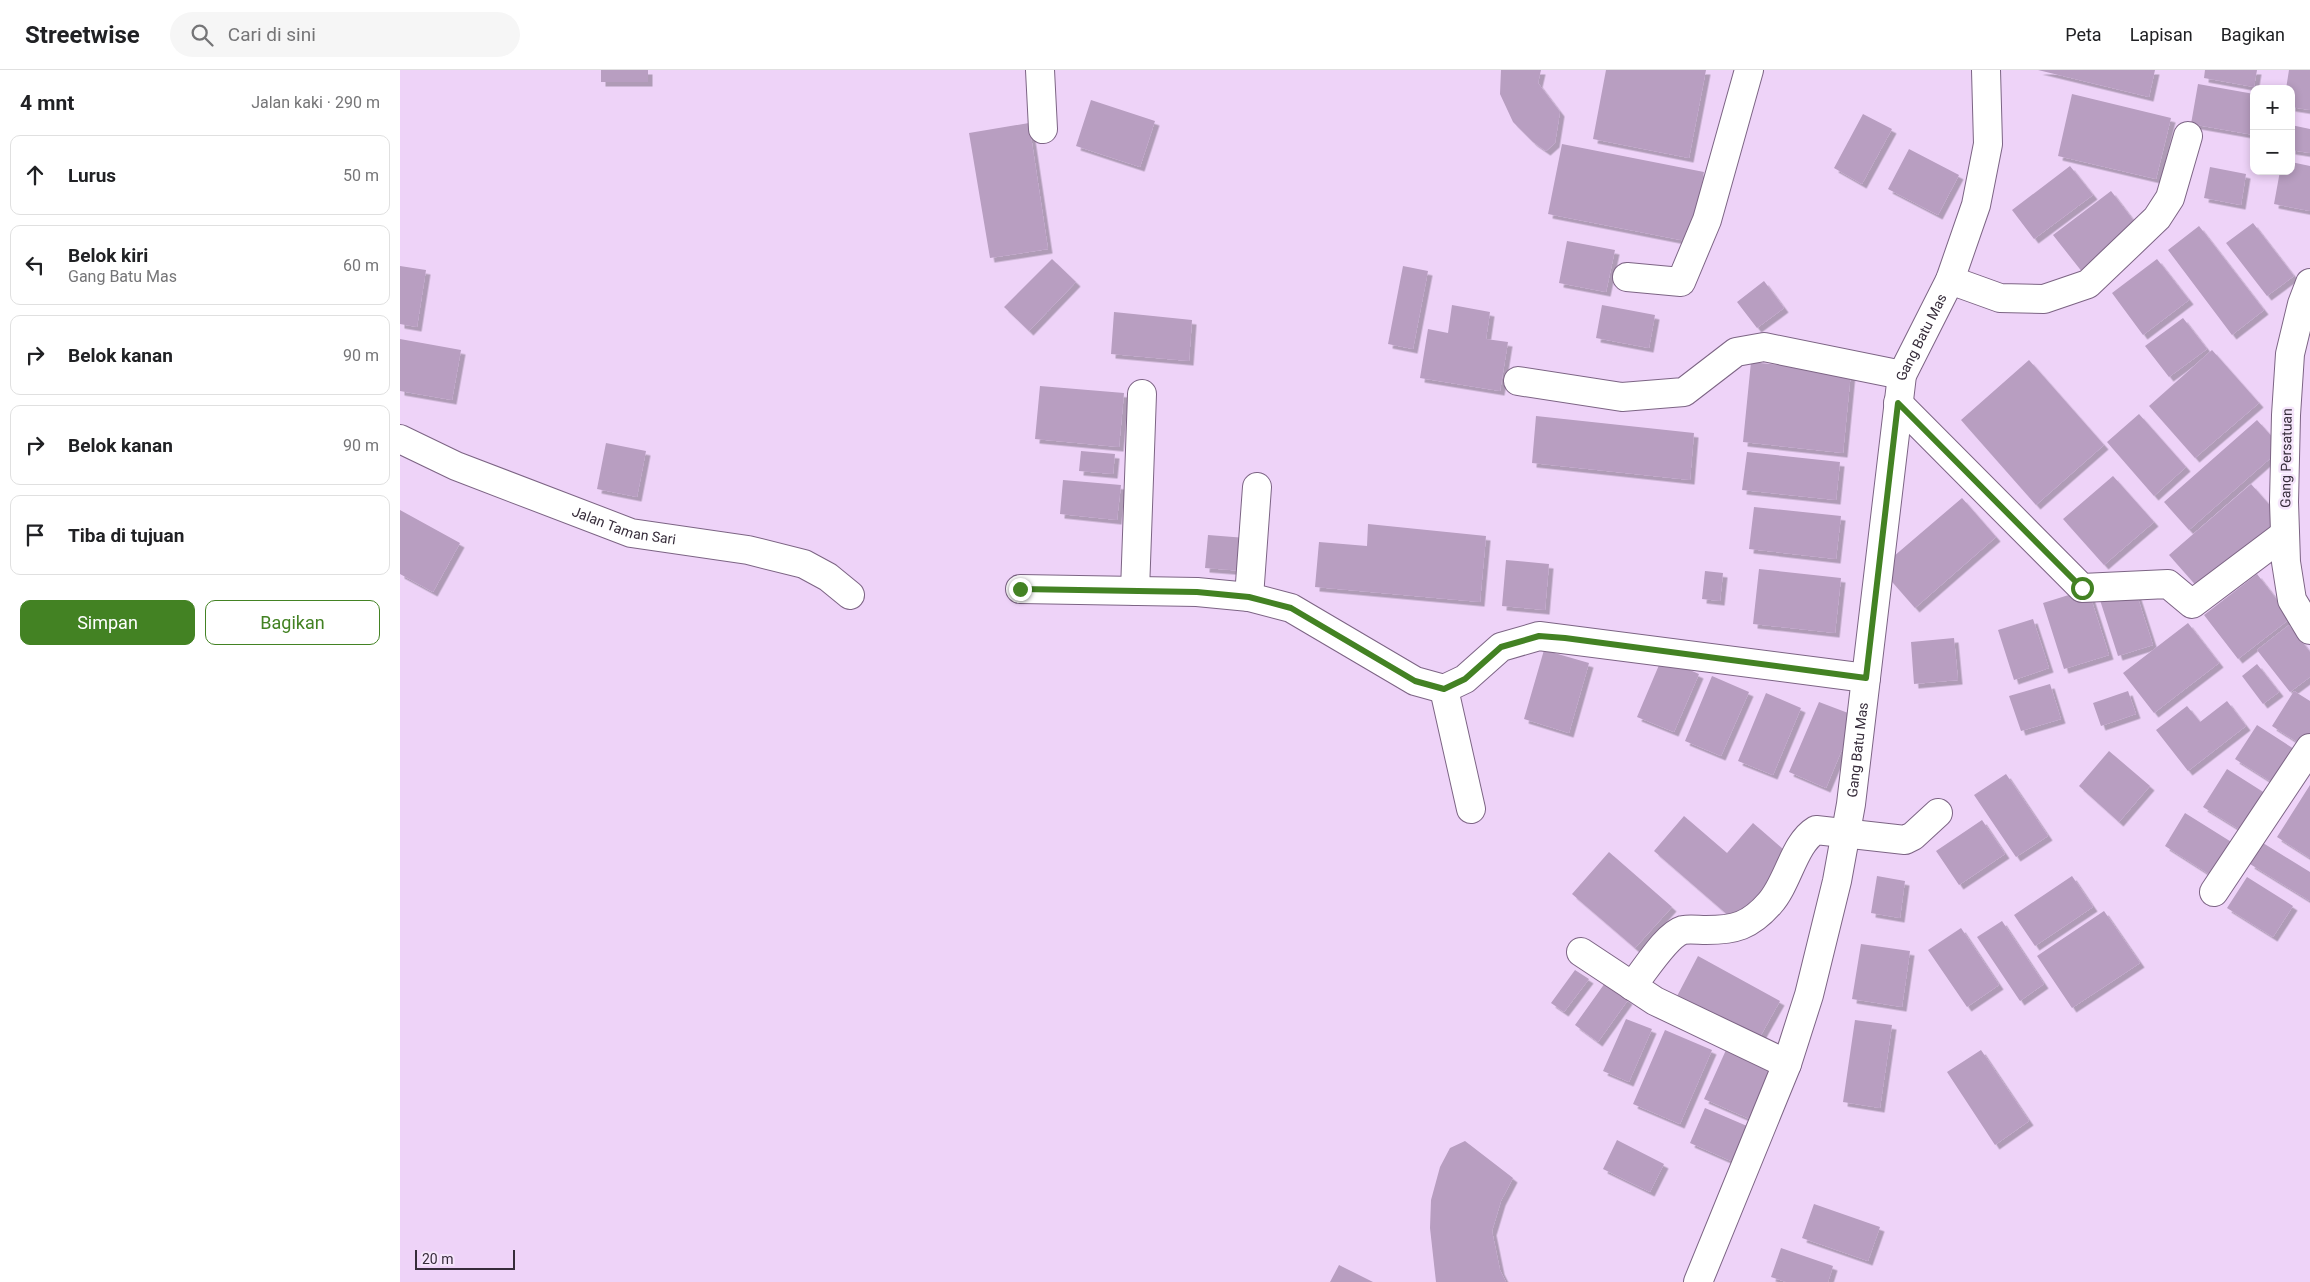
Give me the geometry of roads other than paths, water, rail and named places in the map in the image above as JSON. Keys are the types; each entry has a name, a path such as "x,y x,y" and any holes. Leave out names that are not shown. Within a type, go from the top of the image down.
{"street":[{"path":"1040,70 1043,129"},
{"path":"1627,277 1682,282 1707,220 1749,70"},
{"name":"Gang Batu Mas","path":"1698,1282 1786,1064 1809,995 1847,834 1902,375 1950,280 1976,205 1988,144 1986,70"},
{"path":"1950,280 2000,298 2044,300 2088,284 2157,218 2170,198 2188,136"},
{"name":"Gang Persatuan","path":"2310,284 2302,304 2290,354 2286,415 2285,534 2286,562 2292,600 2310,630"},
{"path":"1518,381 1622,397 1684,392 1736,352 1764,347 1902,375"},
{"path":"1135,591 1142,394"},
{"path":"1898,403 2082,588 2168,584 2192,604 2285,534"},
{"name":"Jalan Taman Sari","path":"400,439 456,466 632,533 748,550 804,564 819,570 850,595"},
{"path":"1249,597 1257,487"},
{"path":"1020,589 1197,592 1249,597 1291,608 1415,681 1444,689 1465,679 1501,647 1539,636 1866,678"},
{"path":"1444,689 1471,809"},
{"path":"2214,892 2310,748"},
{"path":"1632,986 1673,935 1684,930 1730,930 1747,923 1770,903 1785,881 1808,835 1816,830 1905,840 1913,836 1938,812"},
{"path":"1581,952 1655,1002 1786,1064"}]}
